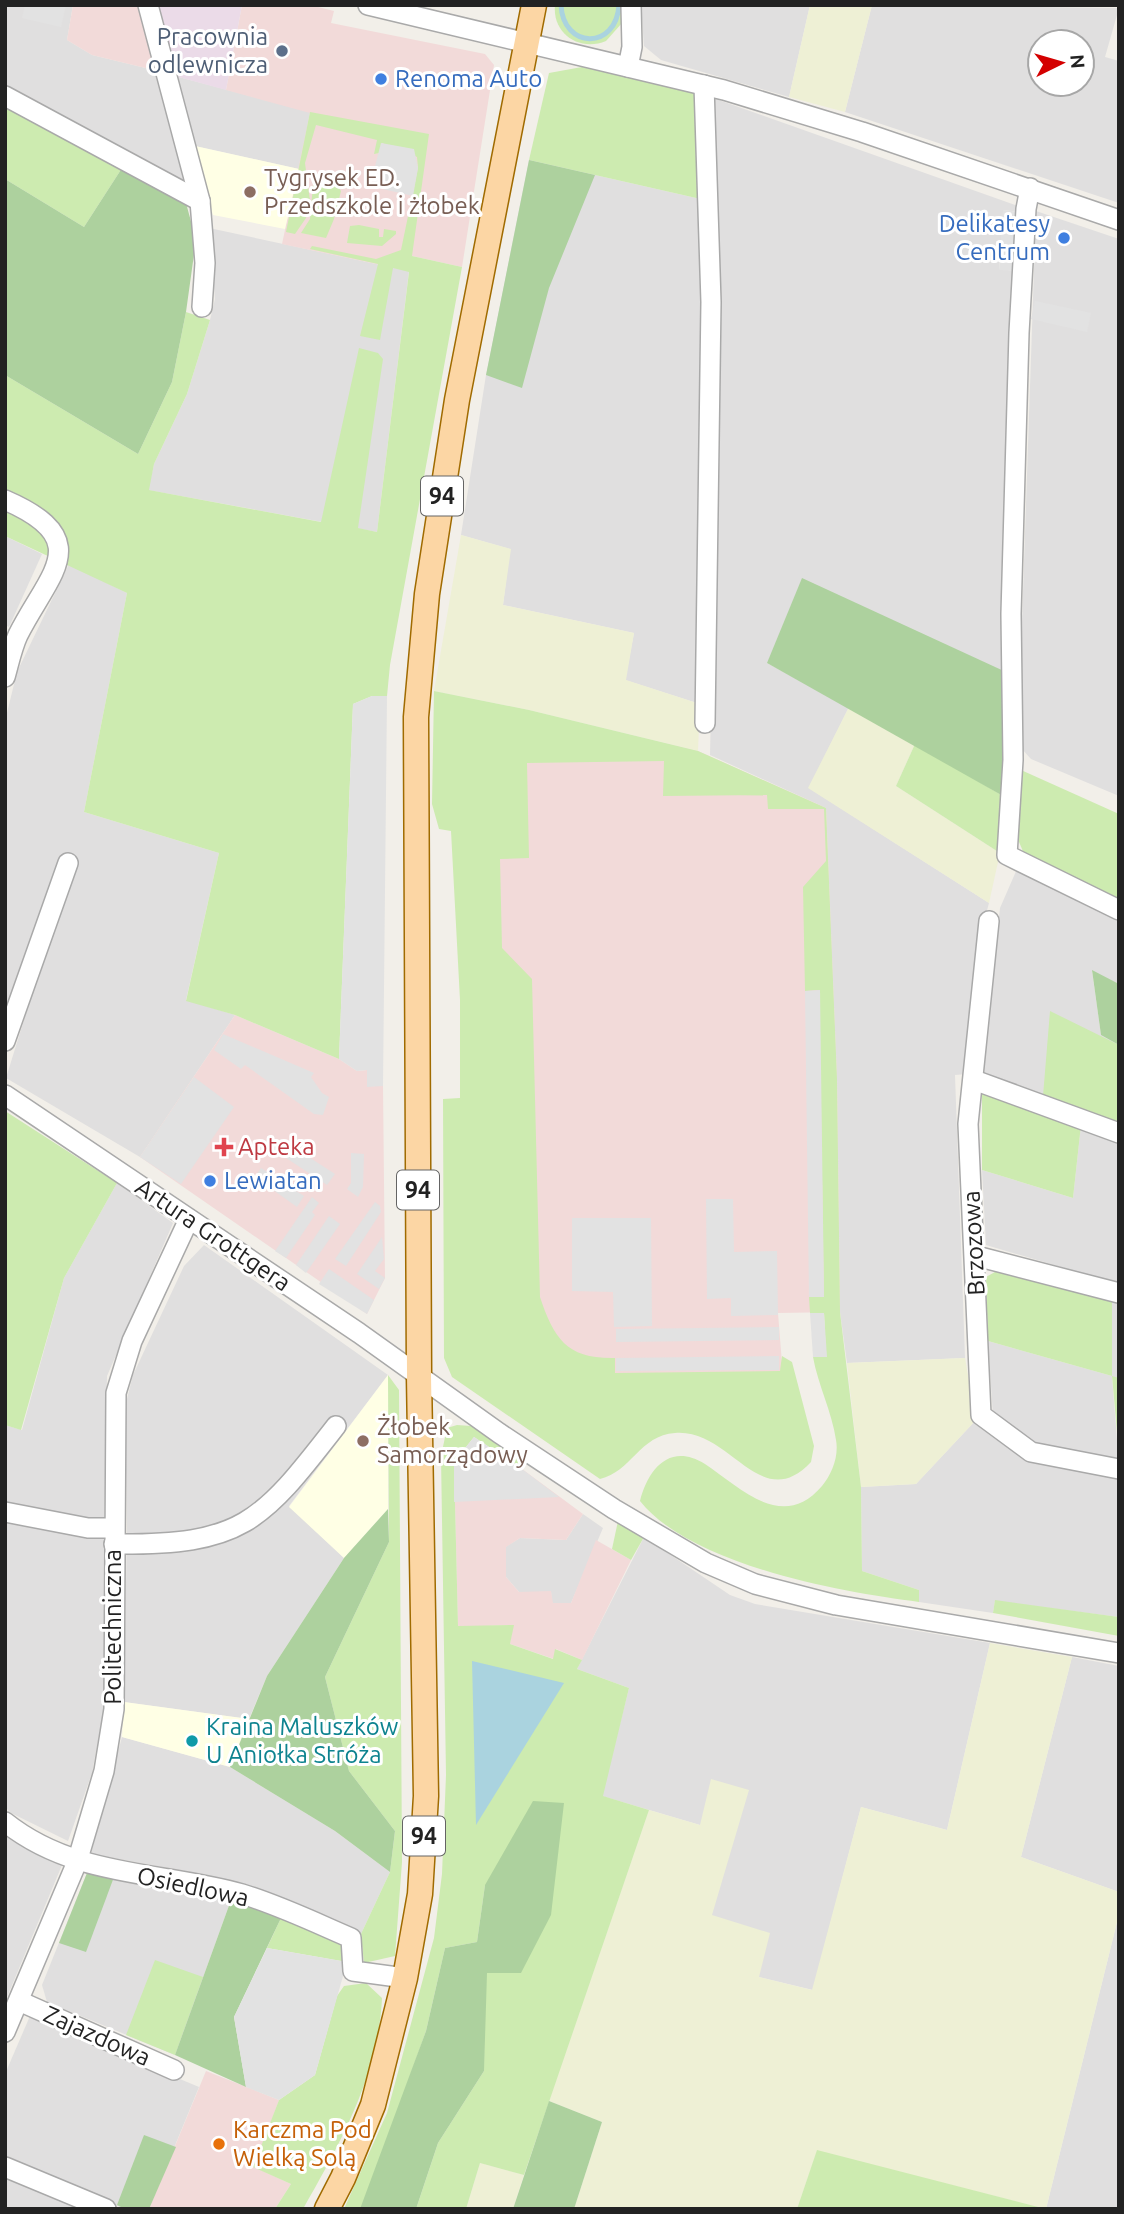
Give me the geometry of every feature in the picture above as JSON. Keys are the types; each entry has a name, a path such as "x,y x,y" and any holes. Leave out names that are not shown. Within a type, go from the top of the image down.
{"main road":[{"name":"94","path":"327,2209 373,2105 405,1978 420,1894 426,1796 419,1376 415,801 419,673 427,594 457,400 534,5"}],"street":[{"path":"148,5 200,201 205,263 202,307"},
{"path":"368,5 704,85 863,132 1119,220"},
{"path":"628,66 632,47 631,5"},
{"path":"704,85 711,302 705,723"},
{"path":"5,96 200,201"},
{"path":"1030,188 1026,209 1019,321 1011,614 1013,760 1007,855 1051,879 1119,910"},
{"path":"5,500 34,513 50,528 59,548 53,576 10,642 5,677"},
{"path":"5,1041 68,863"},
{"name":"Brzozowa","path":"989,921 968,1124 976,1256 981,1415 1031,1452 1119,1469"},
{"path":"974,1080 1119,1133"},
{"name":"Artura Grottgera","path":"5,1095 614,1509 706,1563 755,1584 836,1605 1119,1653"},
{"name":"Politechniczna","path":"5,2032 77,1862 111,1740 114,1709 114,1421 121,1367 163,1269 189,1219"},
{"path":"976,1256 1119,1293"},
{"path":"5,1512 88,1528 114,1536 196,1541 244,1524 290,1486 336,1426"},
{"name":"Osiedlowa","path":"5,1822 34,1841 77,1862 253,1899 351,1938 354,1971 405,1978"},
{"name":"Zajazdowa","path":"19,2001 174,2070"},
{"path":"5,2167 106,2209"}],"shaded area":[{"path":"5,5 73,5 67,40 92,55 158,71 188,186 5,89"},
{"path":"25,5 66,5 61,27 22,18"},
{"path":"73,5 137,5 158,71 92,55 67,40"},
{"path":"153,5 242,5 226,90 175,76"},
{"path":"242,5 310,5 334,11 331,23 485,54 494,65 462,267 412,256 409,271 282,244 310,113 226,90"},
{"path":"641,5 810,5 789,97 661,60 644,46"},
{"path":"810,5 872,5 845,112 789,97"},
{"path":"872,5 1119,8 1105,57 1119,61 1119,203 845,112"},
{"path":"175,76 310,112 299,169 195,146"},
{"path":"713,98 1021,207 1021,212 1004,210 999,269 1016,271 1006,672 767,663 849,707 809,788 989,903 979,940 968,1074 955,1075 965,1358 847,1363 840,1312 837,1079 826,808 710,755 717,444"},
{"path":"381,143 414,149 418,168 413,196 374,187 373,174"},
{"name":"Tygrysek ED. Przedszkole i żłobek","path":"195,146 299,169 285,229 213,215"},
{"path":"529,160 705,200 700,704 625,680 634,633 503,605 510,549 461,535 486,375"},
{"path":"1003,210 1021,212 1016,271 999,270"},
{"path":"1036,211 1119,239 1119,796 1031,759 1022,749 1020,681"},
{"path":"209,228 409,271 377,532 148,490 154,464 187,394 215,299"},
{"path":"1035,301 1091,313 1087,332 1031,319"},
{"path":"461,535 511,549 503,605 634,633 626,680 700,704 698,751 529,710 434,691"},
{"path":"5,536 42,554 9,627 5,625"},
{"path":"69,564 127,593 84,812 219,853 186,1000 235,1015 140,1157 6,1078 73,862 5,1019 5,721 17,672"},
{"path":"372,696 387,696 383,1086 367,1087 367,1070 357,1071 339,1059 353,704"},
{"path":"484,702 698,751 826,808 837,1079 840,1312 778,1313 783,1376 596,1379 533,1324 487,984"},
{"path":"849,707 915,744 896,786 1000,853 989,903 808,788"},
{"path":"1017,869 1119,918 1119,984 1092,971 1101,1035 1119,1045 1119,1123 982,1076 1000,908"},
{"path":"820,990 824,1297 809,1297 805,991"},
{"path":"235,1015 339,1059 357,1071 367,1070 367,1086 383,1086 385,1278 367,1314 140,1157"},
{"path":"223,1034 314,1073 311,1077 322,1093 329,1097 323,1115 314,1114 245,1065 241,1069 214,1050"},
{"path":"194,1077 234,1107 181,1184 140,1157"},
{"path":"1081,1125 1119,1139 1119,1284 986,1245 982,1170 1073,1198"},
{"path":"281,1139 335,1174 327,1185 274,1150"},
{"path":"351,1153 364,1154 363,1187 358,1197 347,1189 351,1183"},
{"path":"261,1168 304,1196 297,1207 255,1177"},
{"path":"117,1183 173,1223 107,1376 104,1545 107,1691 92,1773 68,1841 11,1813 5,1807 5,1425 22,1430 64,1278"},
{"path":"312,1197 319,1203 312,1212 315,1215 286,1258 275,1251"},
{"path":"706,1199 733,1199 734,1252 777,1251 778,1315 731,1316 731,1298 707,1299"},
{"path":"375,1202 380,1206 381,1212 346,1266 335,1259"},
{"path":"329,1216 340,1224 306,1273 296,1265"},
{"path":"572,1218 651,1218 652,1326 614,1327 613,1292 572,1291"},
{"path":"382,1237 384,1259 375,1271 385,1278 379,1289 357,1274"},
{"path":"204,1245 388,1375 289,1506 344,1558 267,1676 249,1719 124,1702 127,1528 125,1407 133,1375 184,1266"},
{"path":"329,1269 374,1300 367,1314 319,1284"},
{"path":"1112,1298 1119,1299 1119,1378 1112,1377 1119,1465 1021,1438 993,1416 988,1341 1112,1376"},
{"path":"810,1313 824,1313 827,1357 813,1357"},
{"path":"779,1327 779,1340 616,1342 616,1329"},
{"path":"779,1356 779,1370 616,1371 616,1358"},
{"path":"965,1358 976,1420 916,1484 861,1487 847,1363"},
{"name":"Żłobek Samorządowy","path":"388,1375 388,1509 344,1558 289,1507"},
{"path":"976,1420 1012,1451 1119,1478 1119,1617 995,1601 993,1613 919,1602 919,1590 862,1571 861,1487 916,1484"},
{"path":"474,1437 559,1497 454,1502 454,1462"},
{"path":"454,1462 518,1466 583,1514 566,1540 520,1538 506,1547 506,1577 519,1592 551,1591 553,1603 571,1603 596,1540 631,1560 582,1660 556,1649 554,1659 510,1644 513,1625 458,1627"},
{"path":"583,1514 603,1528 571,1603 552,1604 551,1592 519,1592 506,1577 505,1547 520,1538 566,1540"},
{"path":"644,1537 730,1595 755,1604 990,1643 947,1830 861,1807 813,1990 759,1977 711,1915 700,1825 602,1796 629,1688 577,1669"},
{"path":"990,1643 1072,1657 1021,1857 1119,1892 1119,1914 1046,2209 817,2151 797,2209 574,2209 602,2122 549,2101 649,1810 700,1825 711,1779 749,1790 712,1915 770,1933 759,1977 812,1990 861,1807 947,1830"},
{"path":"1072,1657 1119,1666 1119,1892 1021,1857"},
{"path":"124,1702 249,1719 230,1767 122,1737"},
{"path":"122,1737 230,1767 335,1831 390,1872 361,1934 288,1901 212,1876 91,1854"},
{"path":"5,1833 62,1865 5,2002"},
{"path":"87,1873 231,1900 175,2055 47,2002 42,1985"},
{"path":"1119,1914 1119,2209 1046,2209"},
{"path":"267,1948 347,1962 315,2075 279,2100 246,2087 234,2017"},
{"path":"30,2016 199,2087 149,2209 125,2209 5,2160 5,2074"},
{"path":"206,2071 279,2100 254,2167 291,2184 275,2209 149,2209"},
{"path":"480,2163 524,2175 513,2209 466,2209"},
{"path":"5,2178 55,2198 82,2209 5,2209"}],"green space":[{"path":"555,5 622,5 622,23 606,41 596,44 578,42 563,32 558,24"},
{"path":"582,67 700,94 705,200 529,160 549,73"},
{"path":"5,100 124,165 84,227 5,179"},
{"path":"310,112 429,134 412,256 462,267 390,665 387,696 372,696 353,704 339,1059 235,1015 186,1001 219,853 84,812 127,593 5,536 5,375 138,454 172,382 186,312 210,320 187,394 154,464 149,490 321,522 359,348 378,353 383,359 358,528 377,532 409,272 393,268 380,340 360,336 378,264 310,249 312,246 376,259 401,250 418,168 417,157 382,143 379,153 374,154 377,140 316,125 305,163 310,201 306,218 295,234 286,232"},
{"path":"529,160 595,175 549,288 522,388 486,375"},
{"path":"124,165 186,203 196,240 186,312 172,382 138,454 5,375 5,179 84,227"},
{"path":"325,177 331,177 341,191 326,238 301,233 310,219 313,185 323,183"},
{"path":"350,226 379,229 379,237 383,237 384,229 396,231 396,234 382,246 347,243"},
{"path":"802,578 1006,672 1003,796 767,663"},
{"path":"434,691 529,710 698,751 826,808 837,1079 840,1312 861,1487 862,1571 919,1590 919,1602 809,1583 730,1558 694,1542 663,1523 640,1501 655,1469 662,1462 681,1456 705,1464 762,1501 777,1506 792,1506 807,1499 822,1486 836,1458 834,1430 813,1357 826,1356 824,1313 810,1313 809,1297 824,1297 819,990 805,991 803,887 826,861 824,809 768,809 767,795 663,796 664,761 527,763 529,858 500,859 502,948 532,979 540,1297 551,1324 557,1335 574,1350 585,1355 615,1358 615,1373 780,1371 782,1356 792,1362 814,1446 811,1462 793,1476 776,1480 760,1475 713,1443 695,1435 675,1433 653,1440 620,1469 600,1479 452,1377 444,1358 443,1099 460,1098 460,1000 451,831 439,829 432,804"},
{"path":"915,744 1003,796 1000,853 896,786"},
{"path":"1021,770 1119,814 1119,904 1025,856 1016,835"},
{"path":"1092,970 1119,984 1119,1045 1101,1035"},
{"path":"1050,1011 1119,1045 1119,1123 1043,1096"},
{"path":"982,1088 1081,1125 1073,1198 982,1170"},
{"path":"5,1111 117,1183 64,1278 21,1430 5,1425"},
{"path":"1002,1268 1112,1298 1112,1376 988,1341 986,1277"},
{"path":"388,1375 399,1390 402,1862 395,1956 364,1963 361,1934 390,1872 395,1831 349,1771 325,1677 389,1542"},
{"path":"1112,1376 1119,1378 1119,1454"},
{"path":"457,1425 471,1426 523,1457 518,1466 474,1437 454,1462 458,1626 514,1625 510,1644 553,1659 555,1649 582,1660 577,1669 629,1688 603,1796 649,1810 524,2175 480,2163 466,2209 416,2209 438,2143 484,2071 485,1885 477,1942 445,1948 426,2031 368,2194 360,2209 344,2209 387,2113 434,1938 442,1874 446,1775 441,1456 447,1428"},
{"path":"388,1509 389,1542 325,1677 349,1771 395,1831 390,1872 335,1831 230,1767 267,1676 344,1558"},
{"path":"618,1521 644,1537 631,1560 612,1549"},
{"path":"995,1600 1119,1617 1119,1636 993,1613"},
{"path":"533,1801 564,1803 551,1915 521,1973 487,1973 484,2071 438,2143 416,2209 360,2209 426,2031 445,1948 477,1942 485,1885"},
{"path":"87,1873 114,1877 86,1952 59,1943"},
{"path":"231,1900 281,1918 234,2017 246,2087 175,2055"},
{"path":"281,1918 340,1941 348,1956 347,1962 267,1948"},
{"path":"155,1960 203,1977 175,2055 126,2035"},
{"path":"366,1983 382,1998 374,2054 355,2108 303,2209 275,2209 291,2184 253,2167 279,2100 315,2075 337,1996 344,1986"},
{"path":"549,2101 602,2122 574,2209 513,2209"},
{"path":"144,2135 176,2147 149,2209 125,2209 117,2205"},
{"path":"817,2150 1046,2209 797,2209"}],"water":[{"path":"472,1661 564,1683 476,1825"}],"waterway":[{"path":"561,5 564,20 570,30 590,39 609,31 616,20 619,5"}],"place":[{"name":"Pracownia odlewnicza","path":"282,51"},
{"name":"Renoma Auto","path":"381,79"},
{"name":"Tygrysek ED. Przedszkole i żłobek","path":"250,192"},
{"name":"Delikatesy Centrum","path":"1064,238"},
{"name":"Apteka","path":"224,1147"},
{"name":"Lewiatan","path":"210,1181"},
{"name":"Żłobek Samorządowy","path":"363,1441"},
{"name":"Kraina Maluszków U Aniołka Stróża","path":"192,1741"},
{"name":"Karczma Pod Wielką Solą","path":"219,2144"}]}
